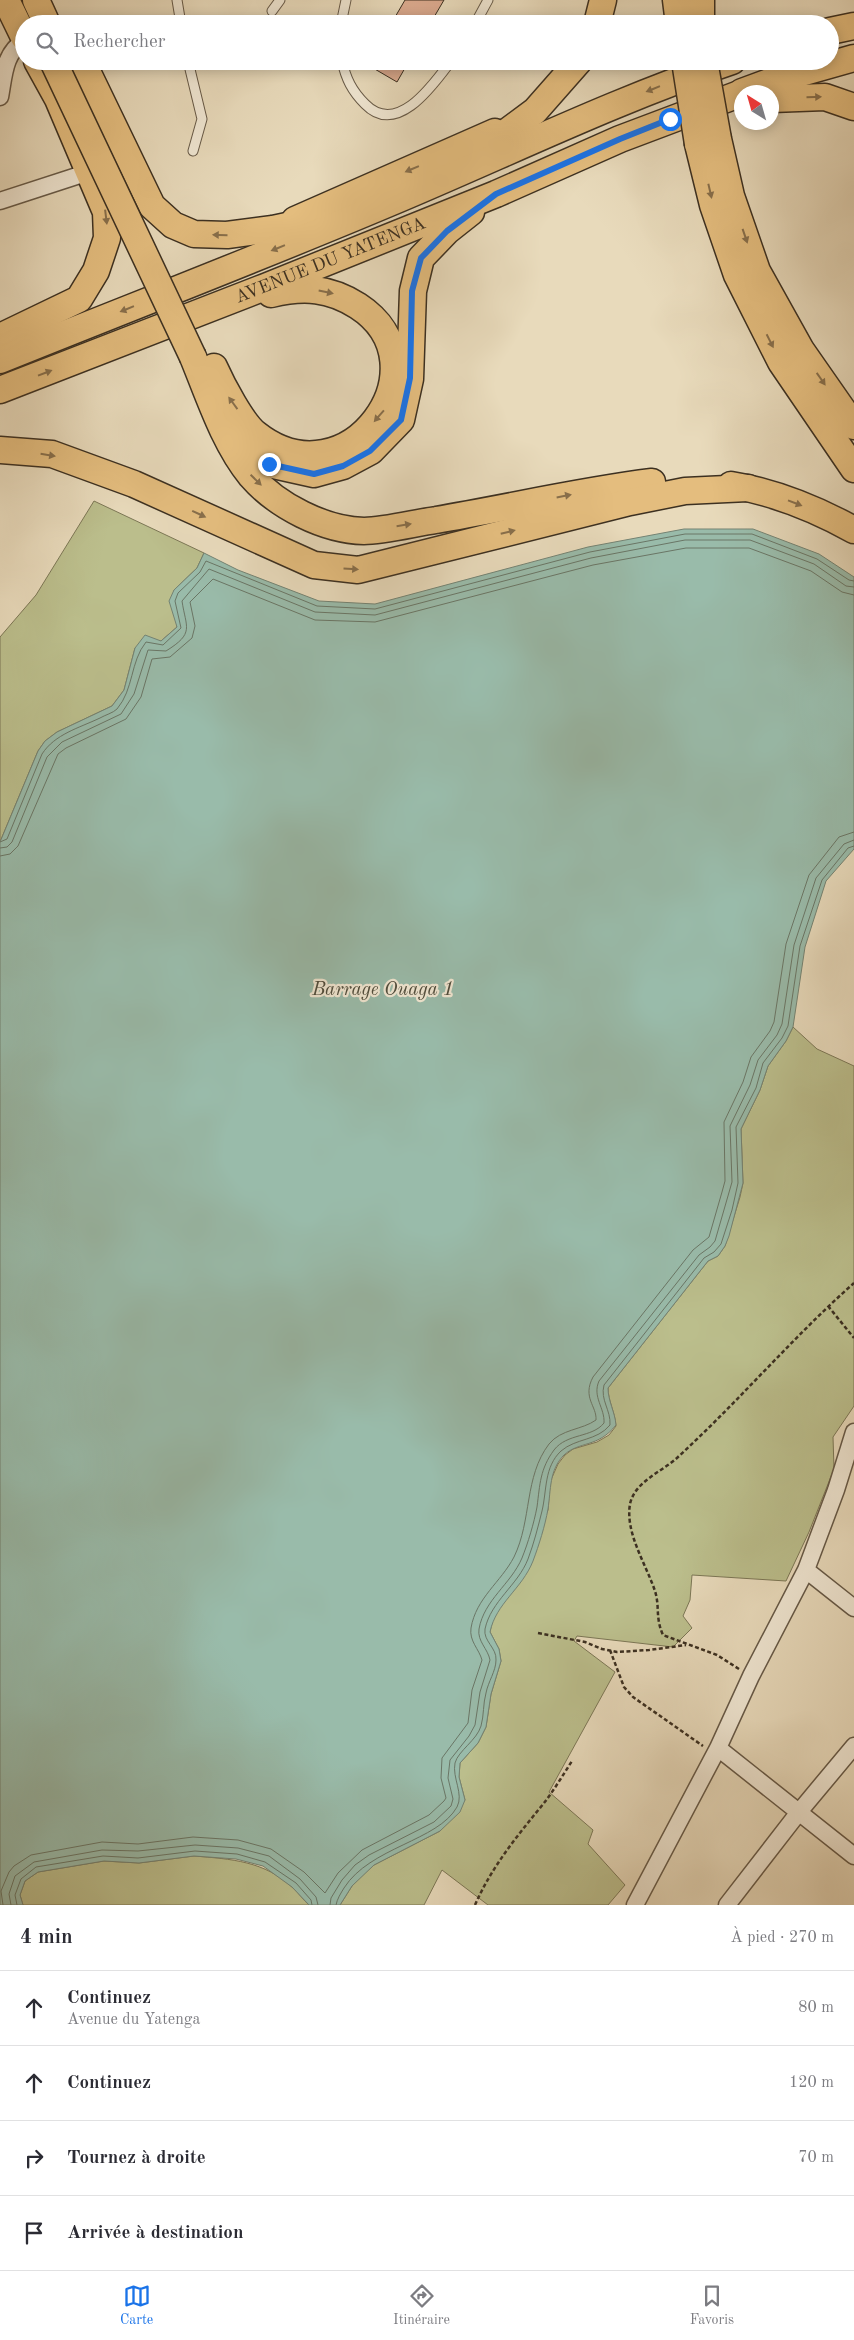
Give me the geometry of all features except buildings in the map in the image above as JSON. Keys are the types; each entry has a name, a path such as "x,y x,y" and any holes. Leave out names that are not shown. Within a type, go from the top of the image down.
{"main road":[{"path":"6,0 15,18"},
{"path":"24,0 31,15"},
{"path":"36,0 43,15"},
{"path":"52,0 60,15"},
{"path":"599,15 602,0"},
{"path":"676,0 678,15"},
{"path":"701,0 701,15"},
{"path":"839,29 854,26"},
{"name":"AVENUE DU YATENGA","path":"839,62 854,58"},
{"path":"0,337 79,299 96,271 108,238 106,212 58,99 42,70"},
{"path":"58,70 200,354 255,434 282,450 318,455 341,449 364,434 385,409 394,376 388,339 369,313 347,299 326,290 288,290 210,309"},
{"path":"70,70 168,266 200,354 214,408 236,454 252,476 282,504 328,524 365,531 463,515 599,489 684,478 748,488 794,502 854,530"},
{"path":"86,70 152,206 173,225 194,234 219,235 273,229 388,204 482,151 535,111 571,70"},
{"path":"688,70 708,141 731,196 757,271 801,350 854,426"},
{"path":"704,70 713,205 737,275 781,362 854,469"},
{"name":"AVENUE DU YATENGA","path":"0,360 388,204 596,112 705,70"},
{"name":"AVENUE DU YATENGA","path":"762,85 812,70"},
{"name":"AVENUE DU YATENGA","path":"0,390 210,309 496,194 620,139 734,96"},
{"path":"779,99 825,97 854,107"},
{"path":"670,119 734,107"},
{"path":"273,229 488,136 535,111"},
{"path":"214,408 244,444 269,464 314,474 343,466 370,451 401,420 410,378 412,291 421,258 447,231 496,194"},
{"path":"0,450 52,454 134,484 314,566 358,570 630,502 685,491 748,488"}],"street":[{"path":"0,97 7,59 15,46"},
{"path":"0,201 89,172"},
{"path":"635,1905 718,1748 751,1676 806,1570 836,1490 854,1432"},
{"path":"806,1570 852,1601"},
{"path":"727,1905 799,1812 854,1746"},
{"path":"718,1748 854,1856"}],"lane":[{"path":"177,0 180,15"},
{"path":"272,11 280,0"},
{"path":"343,15 346,0"},
{"path":"480,15 488,0"},
{"path":"190,70 202,119 194,151"},
{"path":"344,70 345,77 354,94 380,115 391,115 419,100 429,92 445,70"}],"path":[{"path":"751,1676 717,1655 663,1635 659,1626 656,1593 632,1529 630,1517 634,1493 641,1484 677,1458 828,1306 854,1283"},
{"path":"828,1306 854,1338"},
{"path":"538,1633 585,1642 610,1650 649,1650 686,1645"},
{"path":"610,1650 618,1666 624,1686 633,1697 697,1743 710,1750 718,1748"},
{"path":"476,1905 492,1871 572,1761"}],"green space":[{"path":"94,501 204,553 197,568 174,590 177,627 161,641 135,648 124,690 112,706 57,732 45,741 38,751 0,842 0,637 36,595"},
{"path":"793,1027 817,1049 854,1066 854,1406 833,1437 834,1469 809,1532 786,1581 692,1575 690,1600 683,1616 692,1628 673,1647 577,1636 574,1641 615,1672 549,1792 593,1830 588,1844 625,1885 608,1905 488,1905 442,1870 424,1905 340,1905 352,1886 363,1874 374,1865 440,1831 465,1800 459,1777 460,1763 478,1743 486,1727 491,1694 501,1661 499,1649 490,1632 493,1618 501,1606 548,1510 550,1482 558,1464 565,1455 573,1449 597,1442 609,1435 616,1426 608,1388 708,1261 718,1256 725,1246 743,1183 741,1129 760,1090 768,1066 786,1041"},
{"path":"194,1856 234,1860 271,1872 295,1890 309,1905 23,1905 20,1895 25,1881 38,1872 104,1861 139,1863"}],"water":[{"name":"Barrage Ouaga 1","path":"684,529 753,529 819,554 854,577 854,849 826,881 805,947 793,1027 786,1041 768,1066 760,1090 741,1129 743,1183 725,1246 718,1256 708,1261 608,1388 616,1425 596,1441 576,1448 564,1455 553,1474 548,1509 533,1561 522,1580 503,1604 490,1632 499,1649 501,1661 491,1694 486,1727 478,1743 460,1763 459,1777 465,1800 460,1812 440,1831 374,1865 352,1886 340,1905 309,1905 292,1887 263,1866 236,1859 194,1856 139,1863 104,1861 38,1872 25,1881 20,1895 23,1905 0,1905 0,842 38,751 45,741 57,732 112,706 124,690 135,648 145,635 161,641 177,627 169,601 174,590 197,568 204,553 238,570 319,601 375,604 588,547"}],"route":[{"path":"269,464 314,474 343,466 370,451 401,420 410,378 412,291 421,258 447,231 496,194 670,119"}]}
